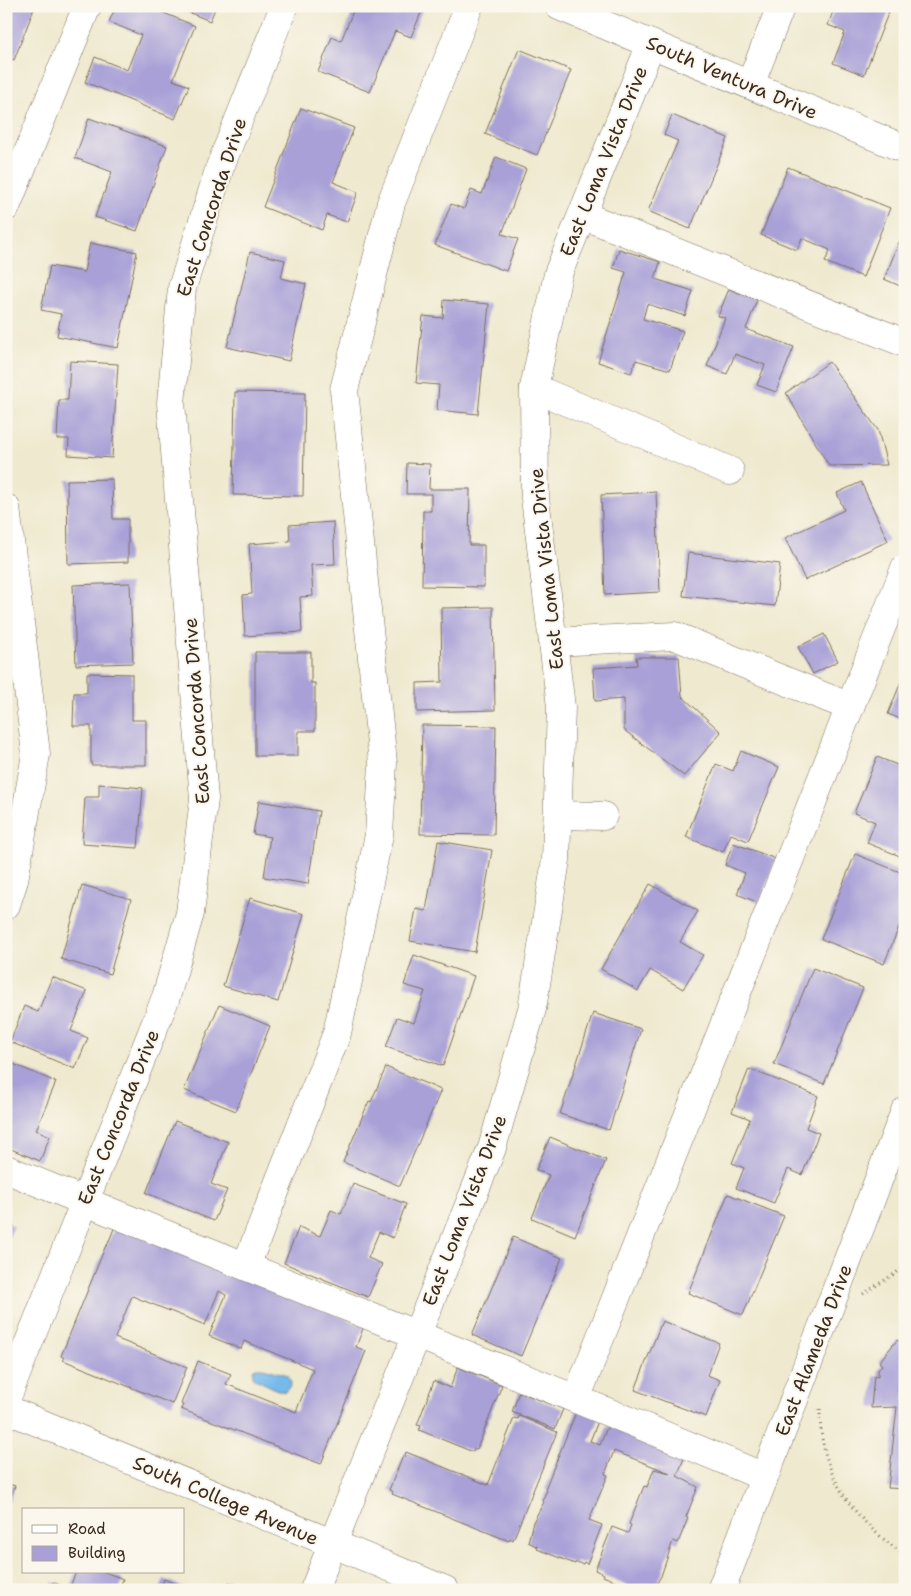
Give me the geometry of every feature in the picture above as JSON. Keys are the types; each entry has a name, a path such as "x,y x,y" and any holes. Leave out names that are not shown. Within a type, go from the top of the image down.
{"street":[{"path":"6,207 87,6"},
{"name":"East Concorda Drive","path":"6,1400 166,998 190,913 204,799 171,403 181,297 182,288 220,167 284,6"},
{"path":"246,1266 337,1033 379,835 383,763 344,390 391,203 469,6"},
{"name":"South Ventura Drive","path":"559,6 602,14 651,44 905,149"},
{"path":"750,85 781,6"},
{"name":"East Loma Vista Drive","path":"314,1590 492,1148 532,1009 556,860 560,707 535,498 534,388 558,274 651,44"},
{"path":"582,215 905,343"},
{"path":"534,388 730,470"},
{"path":"6,508 36,754 14,880 6,905"},
{"path":"576,1399 905,568"},
{"path":"553,642 674,636 850,706"},
{"path":"558,815 603,816"},
{"name":"East Alameda Drive","path":"721,1590 905,1111"},
{"path":"6,1170 417,1334 764,1477"},
{"name":"South College Avenue","path":"6,1409 445,1590"}],"path":[{"path":"863,1294 905,1267"},
{"path":"820,1401 820,1431 827,1460 838,1486 869,1526 886,1542 905,1555"}],"water":[{"path":"256,1368 288,1375 291,1383 290,1386 285,1392 280,1391 255,1379 253,1370"}],"building":[{"path":"6,6 35,6 14,60 6,57"},
{"path":"116,6 147,6 195,26 173,80 189,86 175,119 85,82 95,57 127,70 141,35 109,22"},
{"path":"173,6 216,6 210,21"},
{"path":"355,6 417,6 423,8 411,37 395,31 370,92 318,72 332,37 341,41"},
{"path":"835,6 891,6 864,75 833,63 845,32 828,25"},
{"path":"519,49 571,70 537,155 485,134"},
{"path":"301,108 354,128 333,182 358,192 347,222 327,215 322,230 263,207"},
{"path":"672,115 728,138 690,229 648,211 678,141 664,135"},
{"path":"89,118 167,146 137,231 95,217 112,172 75,158"},
{"path":"496,157 526,169 502,234 518,239 506,271 435,245 451,204 464,209 471,190 482,194"},
{"path":"788,167 890,208 863,277 825,262 830,250 802,238 797,250 761,235"},
{"path":"905,228 905,288 884,279"},
{"path":"90,243 137,252 118,348 57,336 61,314 41,310 50,266 84,272"},
{"path":"619,249 660,262 655,279 693,291 685,316 647,304 643,319 683,331 670,370 636,360 631,373 598,362 626,272 613,268"},
{"path":"250,252 285,260 281,278 306,284 289,361 227,347"},
{"path":"729,289 757,300 746,329 794,347 776,392 757,385 765,365 735,354 727,374 707,366 725,318 718,316"},
{"path":"444,300 489,304 478,414 437,410 439,385 416,383 423,316 443,318"},
{"path":"70,361 118,364 112,458 68,455 69,439 57,439 59,400 68,400"},
{"path":"829,362 878,430 887,465 829,466 786,393"},
{"path":"235,392 305,393 303,496 233,495"},
{"path":"407,463 430,464 429,489 470,489 469,545 484,545 484,587 422,586 423,511 431,511 431,494 406,494"},
{"path":"112,479 113,519 128,519 128,562 68,564 67,480"},
{"path":"861,482 888,541 805,580 785,538 844,510 837,493"},
{"path":"656,492 660,592 605,595 601,495"},
{"path":"333,522 335,564 311,565 313,596 300,597 302,632 245,636 243,595 252,594 249,544 290,541 289,525"},
{"path":"688,553 780,564 775,606 683,596"},
{"path":"130,583 133,663 76,665 73,585"},
{"path":"493,607 495,710 417,712 417,683 442,682 441,608"},
{"path":"824,634 838,661 813,674 798,647"},
{"path":"255,652 311,652 311,683 315,683 315,731 298,731 298,756 255,756"},
{"path":"636,657 679,657 682,696 721,732 684,776 624,730 624,699 595,701 593,668 637,665"},
{"path":"905,672 905,721 888,714"},
{"path":"87,673 132,674 132,720 146,720 146,765 91,765 91,726 73,726 74,693 87,693"},
{"path":"422,725 496,726 494,835 420,834"},
{"path":"741,751 779,767 748,841 731,834 723,852 686,837 716,764 733,771"},
{"path":"877,757 905,768 905,858 867,843 875,822 854,813"},
{"path":"99,784 143,788 138,848 82,844 85,797 99,797"},
{"path":"259,801 319,811 308,884 264,877 270,837 253,834"},
{"path":"438,841 492,850 475,952 410,941 416,909 426,911"},
{"path":"733,843 776,859 759,903 737,894 745,873 725,865"},
{"path":"855,854 905,874 905,912 884,964 821,939"},
{"path":"650,884 698,911 680,942 703,955 683,989 650,970 638,991 601,969"},
{"path":"82,885 131,899 110,974 61,959"},
{"path":"250,898 304,914 278,1002 223,986"},
{"path":"414,955 474,976 443,1066 386,1047 397,1017 414,1023 425,991 404,985"},
{"path":"813,968 863,988 824,1084 774,1064"},
{"path":"52,977 87,991 71,1031 88,1038 75,1069 10,1042 24,1006 38,1012"},
{"path":"219,1005 270,1026 236,1111 184,1090"},
{"path":"593,1013 641,1029 609,1130 560,1114"},
{"path":"6,1061 56,1082 36,1130 50,1136 40,1161 6,1147"},
{"path":"386,1067 441,1090 400,1186 343,1162"},
{"path":"749,1069 818,1096 806,1128 819,1133 802,1175 788,1169 774,1203 736,1188 744,1168 732,1163 750,1119 732,1112"},
{"path":"175,1121 228,1142 211,1184 227,1190 214,1221 146,1193"},
{"path":"550,1137 606,1160 575,1236 532,1218 549,1175 536,1170"},
{"path":"353,1184 406,1204 393,1238 379,1232 368,1258 382,1264 368,1297 284,1263 299,1227 320,1236 331,1210 341,1214"},
{"path":"728,1194 784,1216 743,1315 688,1293"},
{"path":"6,1222 14,1226 6,1244"},
{"path":"115,1226 364,1326 356,1347 366,1351 321,1464 181,1409 183,1405 181,1404 198,1361 231,1374 226,1384 296,1412 313,1369 244,1341 241,1349 209,1336 226,1295 219,1291 205,1325 132,1296 115,1338 187,1367 172,1404 63,1360 64,1358 61,1356"},
{"path":"513,1237 562,1258 521,1356 472,1335"},
{"path":"662,1321 719,1343 707,1375 720,1380 706,1417 635,1390"},
{"path":"897,1340 905,1345 905,1489 888,1488 897,1407 871,1408 874,1376 878,1377 878,1370 882,1365 879,1362"},
{"path":"458,1367 502,1385 477,1449 474,1448 473,1452 419,1430 421,1426 417,1425 434,1381 450,1388"},
{"path":"519,1392 563,1409 555,1429 512,1412"},
{"path":"577,1410 599,1419 590,1441 600,1445 608,1425 685,1456 677,1476 698,1487 678,1543 673,1541 661,1576 653,1590 638,1590 603,1576 604,1574 595,1570 612,1527 628,1533 631,1525 629,1524 644,1486 647,1487 654,1469 670,1473 614,1451 605,1474 608,1475 589,1520 602,1525 587,1564 576,1562 575,1564 537,1549 538,1547 528,1542 533,1522 544,1502 542,1501 547,1490 545,1489"},
{"path":"519,1416 557,1432 513,1540 510,1538 509,1541 392,1494 393,1492 389,1490 406,1452 488,1485 514,1418 518,1419"},
{"path":"6,1483 15,1486 6,1507"},
{"path":"75,1574 110,1574 123,1579 119,1590 50,1590 53,1582 69,1589"},
{"path":"164,1579 189,1590 160,1590"},
{"path":"229,1582 241,1586 242,1584 255,1590 225,1590"}]}
